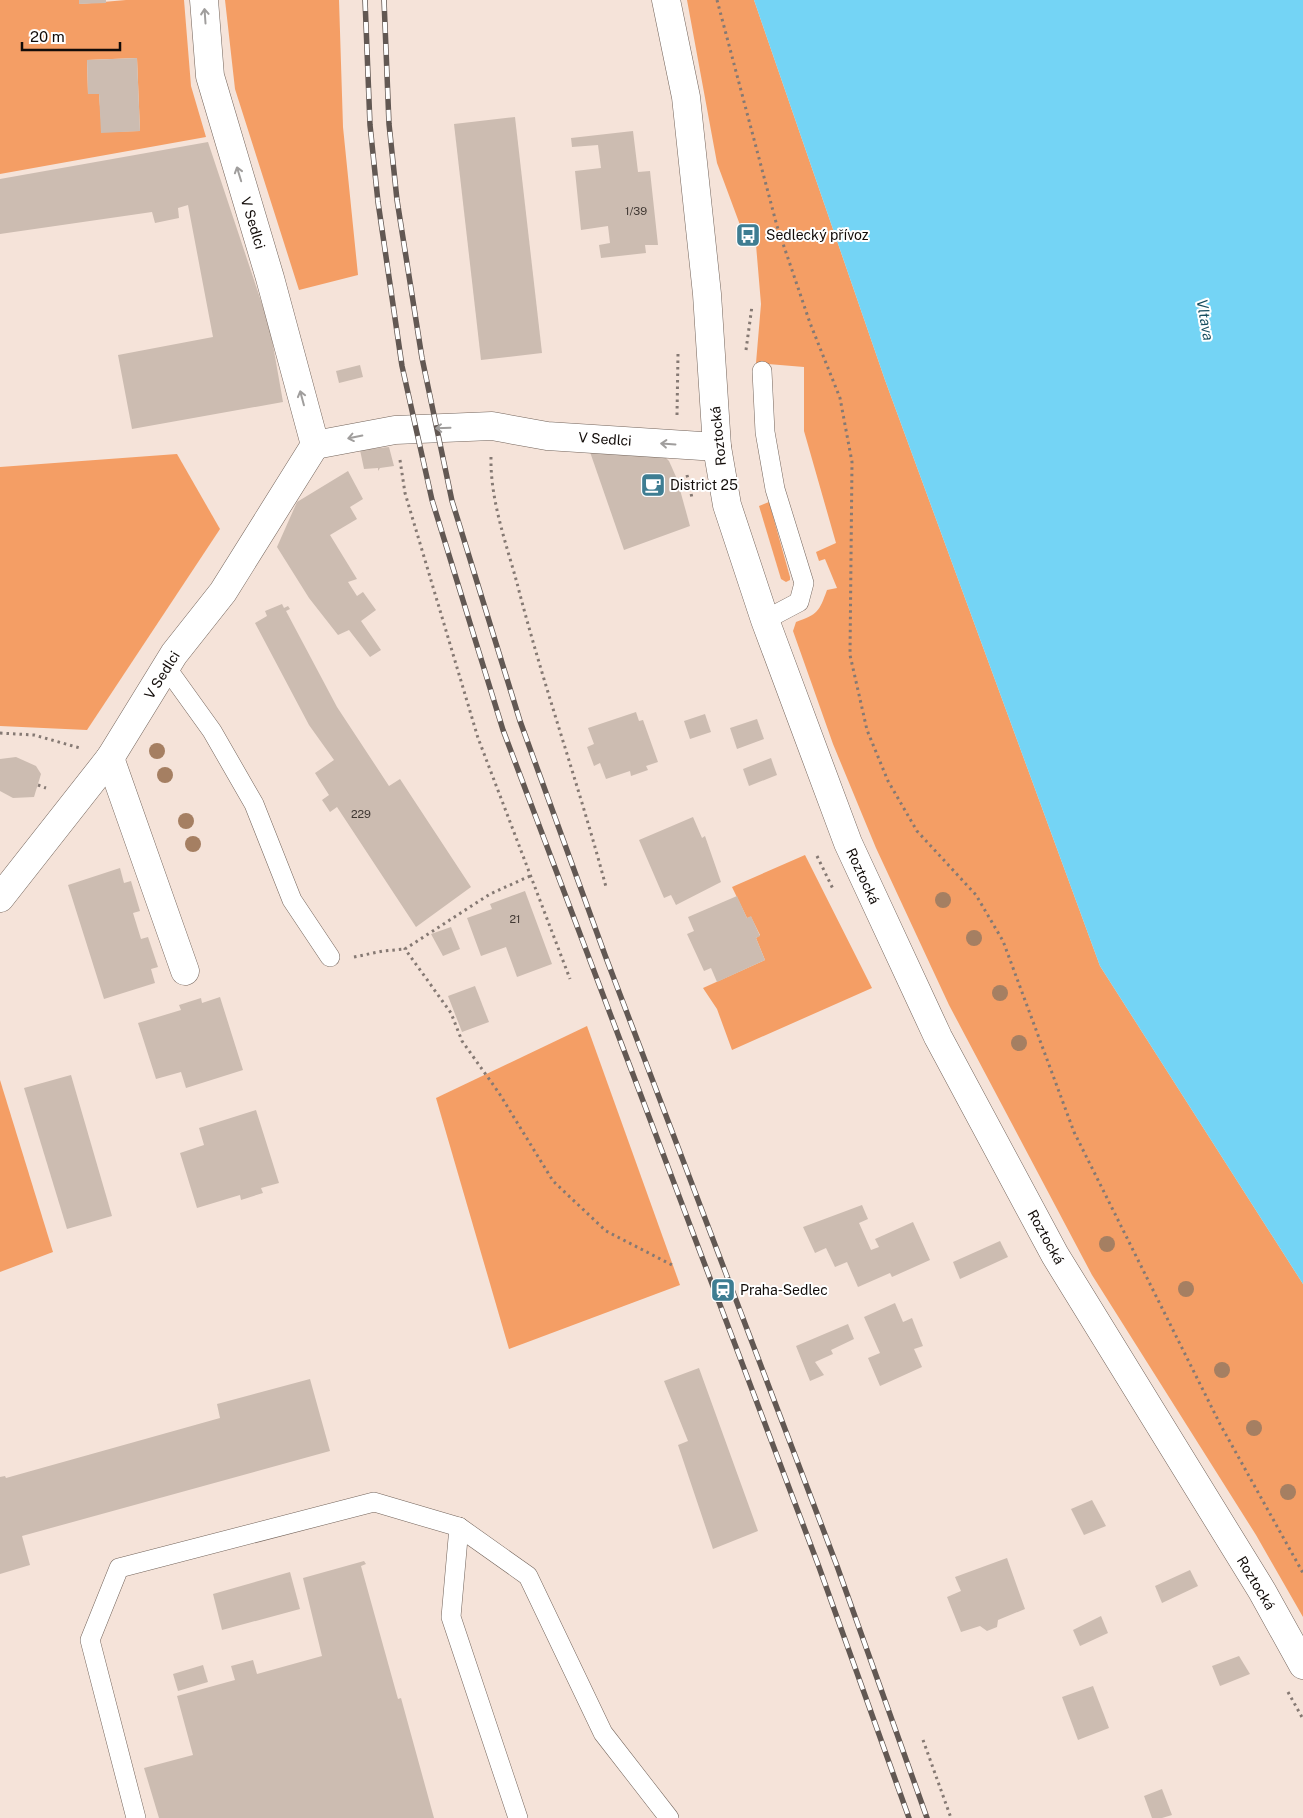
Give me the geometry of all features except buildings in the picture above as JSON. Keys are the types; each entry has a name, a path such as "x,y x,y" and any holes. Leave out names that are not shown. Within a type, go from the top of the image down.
{"main road":[{"name":"V Sedlci","path":"0,898 110,758 166,667 223,592 315,445 270,278 210,76 204,0"},
{"name":"Roztocká","path":"666,0 686,97 706,294 717,447 727,505 765,620 848,843 938,1037 1055,1255 1262,1591 1303,1665"},
{"name":"V Sedlci","path":"315,445 395,430 492,426 547,436 717,447"},
{"path":"110,758 185,971"}],"lane":[{"path":"762,371 764,432 774,479 804,583 799,602 765,620"},
{"path":"166,667 212,731 254,804 292,900 330,957"},
{"path":"136,1818 90,1640 119,1568 374,1502 459,1527 528,1576 603,1733 669,1818"},
{"path":"459,1527 451,1617 518,1818"}],"path":[{"path":"716,0 777,226 810,324 840,398 852,462 850,655 867,730 888,781 917,831 976,895 1003,941 1074,1132 1220,1424 1303,1572"},
{"path":"492,426 491,473 504,536 536,656 606,887"},
{"path":"405,492 478,738 570,979"},
{"path":"0,733 34,735 110,758"},
{"path":"38,785 46,788"},
{"path":"330,957 339,962 383,951 405,950 490,894 530,876"},
{"path":"405,950 451,1013 462,1041 499,1094 553,1181 606,1231 672,1265"},
{"path":"923,1740 951,1818"}],"shaded area":[{"path":"0,0 79,0 80,4 126,0 184,0 191,86 206,137 0,174","holes":["137,58 140,131 102,132 99,94 88,94 87,60"]},
{"path":"225,0 339,0 343,127 358,275 299,290 235,89"},
{"path":"687,0 754,0 885,380 1100,966 1303,1284 1303,1617 1256,1535 1092,1275 949,1005 876,848 833,744 793,631 796,622 809,617 817,611 827,590 837,588 825,559 819,561 816,552 836,543 804,431 804,367 756,363 761,304 755,233 743,233 717,163"},
{"path":"177,454 220,529 87,730 0,726 0,467"},
{"path":"769,502 790,577 790,580 786,582 781,579 759,506"},
{"path":"805,855 872,988 732,1050 717,1009 703,988 765,960 756,938 760,935 751,917 747,918 732,887"},
{"path":"587,1026 680,1285 509,1349 436,1098"},
{"path":"0,1080 53,1252 0,1272"}],"water":[{"name":"Vltava","path":"754,0 1303,0 1303,1284 1100,966 885,380"}],"railway":[{"path":"365,0 370,125 378,202 402,366 432,500 503,730 819,1567 909,1818"},
{"path":"384,0 389,124 397,200 422,358 452,501 520,721 605,955 837,1566 927,1818"}],"place":[{"name":"Sedlecký přívoz","path":"748,235"},
{"name":"District 25","path":"653,485"},
{"name":"Praha-Sedlec","path":"723,1290"}]}
